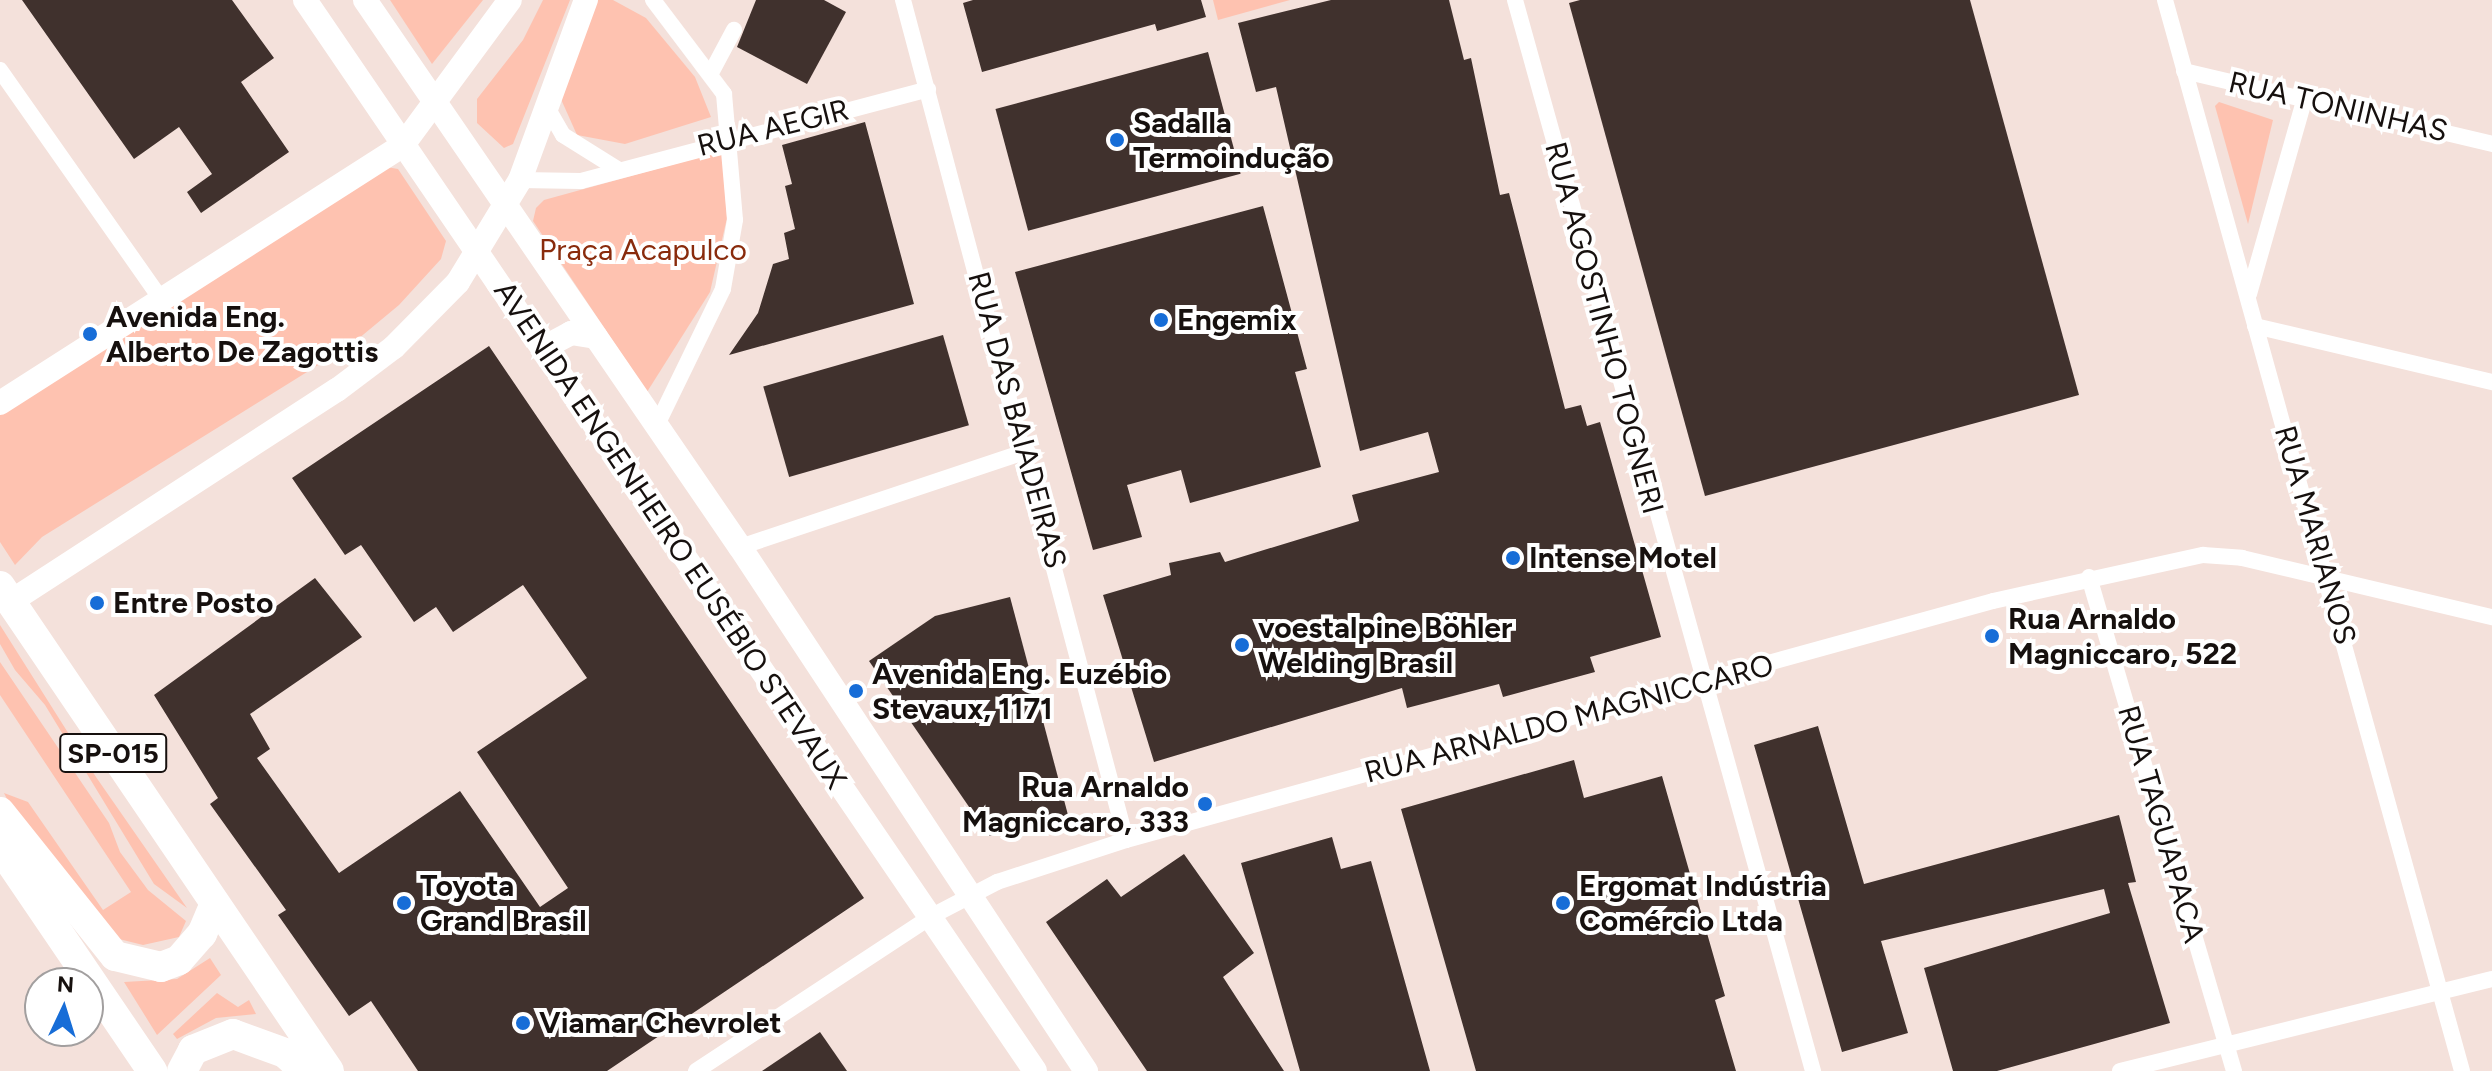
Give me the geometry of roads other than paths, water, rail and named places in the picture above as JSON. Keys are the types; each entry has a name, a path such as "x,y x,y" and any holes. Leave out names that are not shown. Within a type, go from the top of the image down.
{"highway":[{"name":"SP-015","path":"5,594 329,1071"},
{"path":"0,812 115,956 161,967 179,960 202,934 215,904"},
{"path":"0,847 152,1071"},
{"path":"182,1071 193,1050 233,1034 285,1053 304,1071"}],"main road":[{"name":"AVENIDA ENGENHEIRO EUSÉBIO STEVAUX","path":"305,0 545,347 1035,1071"},
{"name":"AVENIDA ENGENHEIRO EUSÉBIO STEVAUX","path":"365,0 435,108 740,547 1086,1071"},
{"path":"0,403 403,145 435,108 510,0"},
{"path":"5,594 337,390 394,347 479,255 520,180 586,0"},
{"path":"545,347 571,333 596,337"}],"street":[{"path":"653,0 724,94 732,137 735,220 723,289 657,425"},
{"name":"RUA DAS BAIADEIRAS","path":"903,0 1027,451 1126,840"},
{"name":"RUA AGOSTINHO TOGNERI","path":"1515,0 1701,684 1813,1071"},
{"name":"RUA MARIANOS","path":"2165,0 2328,578 2462,1071"},
{"path":"711,73 734,30"},
{"path":"0,70 161,299"},
{"name":"RUA TONINHAS","path":"2184,71 2305,97 2492,144"},
{"name":"RUA AEGIR","path":"520,180 558,185 732,137 928,89"},
{"path":"2249,296 2305,97"},
{"path":"548,109 570,141 619,170"},
{"path":"2255,326 2492,382"},
{"path":"740,547 1027,451"},
{"name":"RUA ARNALDO MAGNICCARO","path":"696,1071 970,892 1126,840 2089,577 2203,555 2328,578 2492,617"},
{"name":"RUA TAGUAPACA","path":"2089,577 2234,1071"},
{"path":"2120,1071 2224,1041 2438,988 2492,979"}],"place":[{"name":"Sadalla Termoindução","path":"1117,140"},
{"name":"Engemix","path":"1161,320"},
{"name":"Avenida Eng. Alberto De Zagottis","path":"90,334"},
{"name":"Intense Motel","path":"1513,558"},
{"name":"Entre Posto","path":"97,603"},
{"name":"Rua Arnaldo Magniccaro, 522","path":"1992,636"},
{"name":"voestalpine Böhler Welding Brasil","path":"1242,645"},
{"name":"Avenida Eng. Euzébio Stevaux, 1171","path":"856,691"},
{"name":"Rua Arnaldo Magniccaro, 333","path":"1205,804"},
{"name":"Toyota Grand Brasil","path":"404,903"},
{"name":"Ergomat Indústria Comércio Ltda","path":"1563,903"},
{"name":"Viamar Chevrolet","path":"523,1023"}],"park label":[{"name":"Praça Acapulco","path":"643,250"}]}
